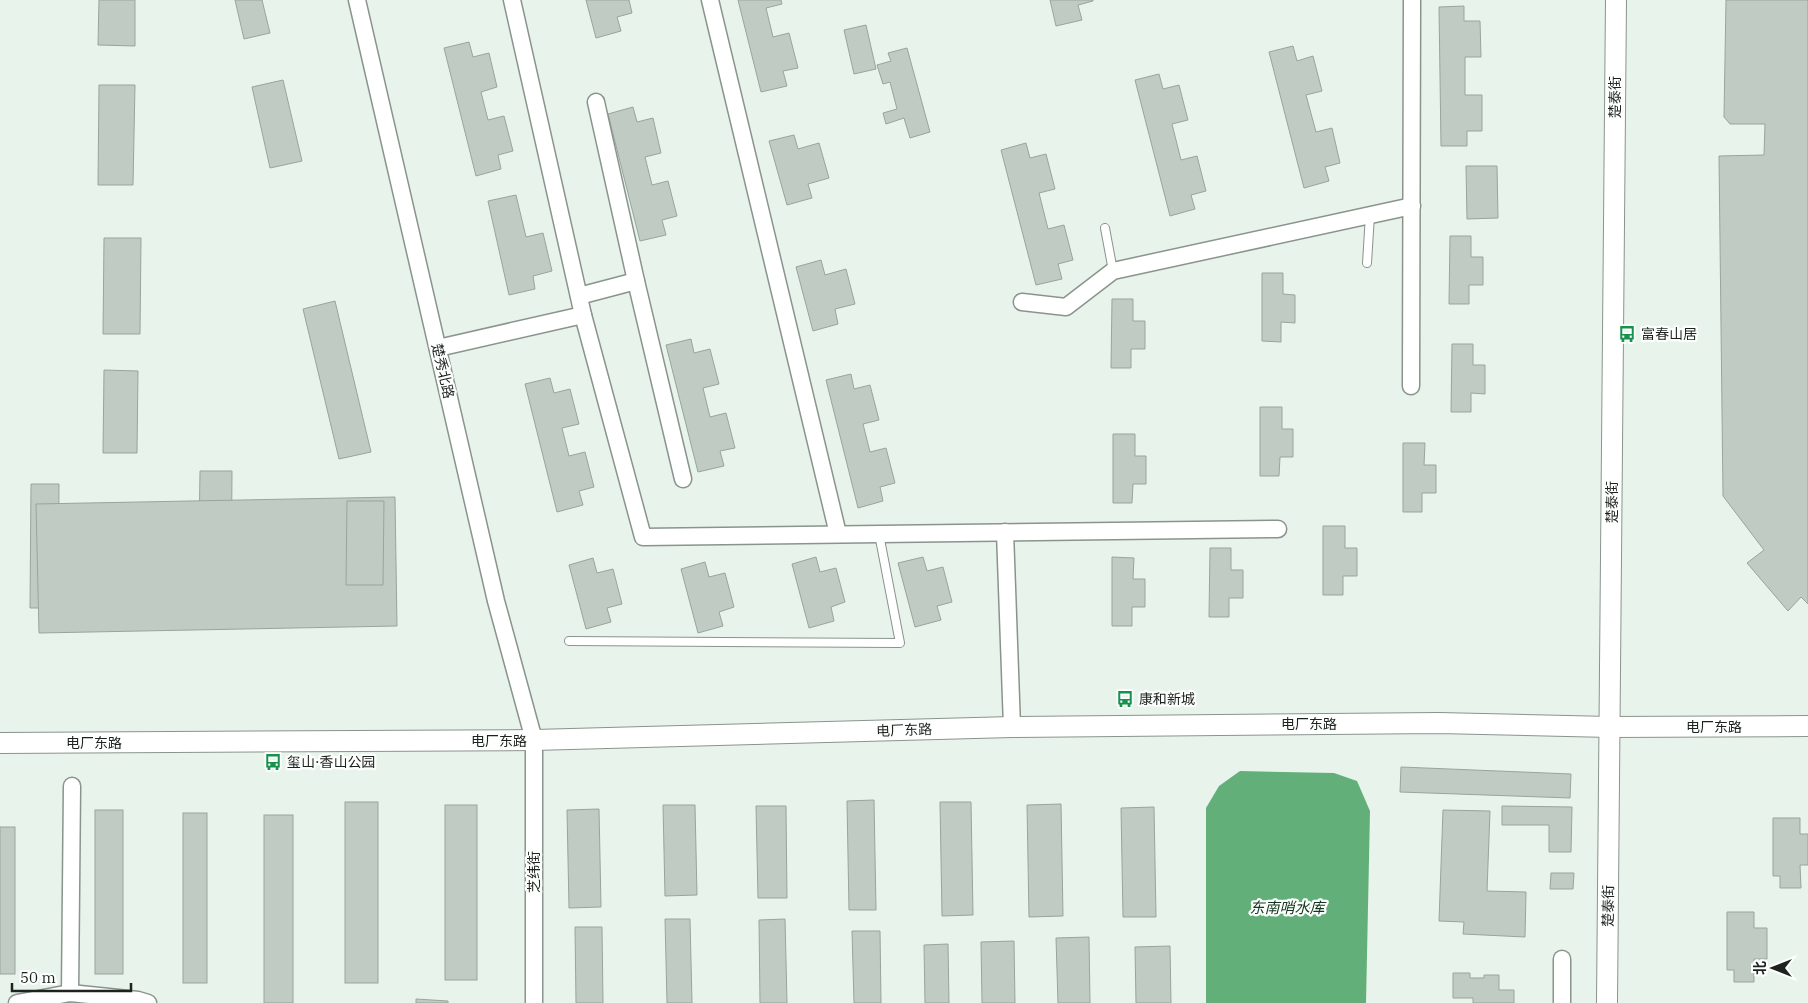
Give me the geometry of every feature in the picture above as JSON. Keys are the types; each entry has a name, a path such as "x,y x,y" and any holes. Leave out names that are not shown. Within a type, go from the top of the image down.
{"street":[{"name":"楚秀北路","path":"357,0 496,601 534,740"},
{"path":"512,0 583,315 644,537 1278,529"},
{"path":"710,0 838,534"},
{"path":"1411,386 1412,0"},
{"name":"楚泰街","path":"1607,1003 1616,0"},
{"path":"596,102 683,479"},
{"path":"1022,302 1066,307 1113,271 1412,206"},
{"path":"579,296 636,281"},
{"path":"438,348 583,315"},
{"path":"1006,532 1012,727"},
{"name":"电厂东路","path":"0,743 534,740 1012,727 1438,723 1610,727 1808,726"},
{"name":"芝纬街","path":"534,740 534,1003"},
{"path":"70,993 72,786"},
{"path":"1562,959 1562,1003"},
{"path":"17,1003 70,993 138,1000 148,1003"}],"lane":[{"path":"1367,263 1370,215"},
{"path":"1105,228 1113,271"},
{"path":"570,641 900,644 879,534"}],"water":[{"name":"东南哨水库","path":"1240,771 1334,773 1357,781 1370,811 1366,1003 1206,1003 1206,808 1219,786"}],"building":[{"path":"99,0 135,0 135,46 98,45"},
{"path":"235,0 262,0 270,33 244,39"},
{"path":"586,0 629,0 632,13 617,17 621,31 596,38"},
{"path":"738,0 781,0 782,4 766,8 773,37 789,33 798,68 783,71 787,86 761,92"},
{"path":"1050,0 1093,1 1078,5 1082,20 1056,26"},
{"path":"1726,0 1808,0 1808,604 1801,597 1788,611 1747,563 1764,550 1723,496 1719,156 1764,155 1765,124 1730,124 1724,117"},
{"path":"1464,6 1464,21 1480,21 1481,57 1465,57 1465,95 1482,95 1482,131 1467,131 1467,146 1441,146 1439,7"},
{"path":"866,25 876,69 854,74 844,30"},
{"path":"469,42 473,57 489,53 497,87 481,92 488,120 504,116 513,151 498,155 501,169 476,176 444,48"},
{"path":"1293,46 1297,61 1313,56 1322,91 1306,95 1316,132 1332,128 1340,163 1325,167 1329,181 1304,188 1269,52"},
{"path":"907,48 930,132 910,138 904,118 886,124 883,113 897,109 890,82 883,84 877,65 891,61 888,53"},
{"path":"1159,74 1163,89 1179,85 1188,120 1172,124 1181,160 1197,156 1206,191 1191,195 1195,209 1170,216 1135,80"},
{"path":"283,80 302,161 270,168 252,87"},
{"path":"99,85 135,85 133,185 98,185"},
{"path":"633,107 637,122 653,118 661,153 645,157 652,185 668,181 677,216 662,220 666,235 640,241 608,114"},
{"path":"794,135 798,149 819,143 829,178 808,184 812,198 787,205 769,141"},
{"path":"1026,143 1030,158 1046,154 1055,189 1039,193 1048,229 1064,225 1073,260 1058,264 1062,279 1036,285 1001,150"},
{"path":"1466,166 1497,166 1498,218 1467,219"},
{"path":"516,195 526,237 543,233 552,271 533,276 535,289 509,295 488,201"},
{"path":"1450,236 1471,236 1471,257 1483,257 1483,285 1469,285 1469,304 1449,304"},
{"path":"104,238 141,238 140,334 103,334"},
{"path":"821,260 825,275 846,269 855,304 835,309 838,324 813,331 796,267"},
{"path":"1262,273 1283,273 1283,294 1295,295 1295,323 1281,322 1281,342 1262,341"},
{"path":"1112,299 1133,299 1133,321 1145,321 1145,349 1131,349 1131,368 1111,368"},
{"path":"335,301 371,452 339,459 303,309"},
{"path":"691,339 694,353 710,349 719,384 703,388 710,417 726,413 735,448 720,451 724,466 698,472 666,345"},
{"path":"1452,344 1473,344 1473,365 1485,365 1485,394 1471,393 1471,412 1451,412"},
{"path":"104,370 138,371 137,453 103,453"},
{"path":"851,374 854,389 870,385 879,420 863,424 870,452 886,448 895,483 880,487 883,501 858,508 826,380"},
{"path":"550,378 554,393 570,389 579,424 562,428 569,456 585,452 594,487 579,491 583,505 557,512 525,384"},
{"path":"1260,407 1282,407 1282,429 1293,429 1293,457 1280,457 1279,476 1260,476"},
{"path":"1113,434 1135,434 1135,456 1146,456 1146,484 1133,484 1132,503 1113,503"},
{"path":"1403,443 1425,443 1424,465 1436,465 1436,493 1422,493 1422,512 1403,512"},
{"path":"200,471 232,471 231,608 198,608"},
{"path":"31,484 59,484 58,608 30,608"},
{"path":"395,497 397,626 39,633 36,504"},
{"path":"347,501 384,501 383,585 346,585"},
{"path":"1323,526 1345,526 1345,548 1357,548 1357,576 1343,576 1343,595 1323,595"},
{"path":"1210,548 1231,548 1231,570 1243,570 1243,598 1229,598 1229,617 1209,617"},
{"path":"816,557 820,572 836,568 845,602 831,607 834,621 809,628 792,564"},
{"path":"923,557 927,571 943,567 952,602 937,606 941,620 915,627 898,563"},
{"path":"1112,557 1134,558 1133,579 1145,579 1145,607 1132,607 1132,626 1112,626"},
{"path":"593,558 597,573 613,569 622,604 607,608 611,622 586,629 569,565"},
{"path":"705,562 709,577 725,573 734,607 719,612 723,626 698,633 681,569"},
{"path":"1401,767 1571,774 1570,798 1400,792"},
{"path":"874,800 876,910 849,910 847,801"},
{"path":"345,802 378,802 378,983 345,983"},
{"path":"940,802 971,802 973,915 942,916"},
{"path":"1061,804 1063,916 1029,917 1027,805"},
{"path":"445,805 477,805 477,980 445,980"},
{"path":"663,805 695,805 697,895 665,896"},
{"path":"756,806 786,806 787,898 758,898"},
{"path":"1502,806 1572,807 1571,852 1549,852 1549,825 1502,825"},
{"path":"1154,807 1156,917 1123,917 1121,808"},
{"path":"599,809 601,907 569,908 567,810"},
{"path":"95,810 123,810 123,974 95,974"},
{"path":"1443,810 1490,811 1487,891 1526,892 1525,937 1463,934 1464,922 1439,921"},
{"path":"183,813 207,813 207,983 183,983"},
{"path":"264,815 293,815 293,1003 264,1003"},
{"path":"1773,818 1800,818 1800,834 1808,834 1808,865 1800,865 1801,888 1780,888 1780,876 1773,876"},
{"path":"0,827 15,827 15,974 0,974"},
{"path":"1551,873 1574,873 1573,889 1550,889"},
{"path":"1727,912 1754,912 1754,928 1767,928 1767,959 1754,959 1754,982 1734,982 1734,970 1727,970"},
{"path":"665,919 690,919 692,1003 667,1003"},
{"path":"785,919 787,1003 760,1003 759,920"},
{"path":"575,927 602,927 603,1003 576,1003"},
{"path":"852,931 880,931 881,1003 854,1003"},
{"path":"1089,937 1090,1003 1058,1003 1056,938"},
{"path":"1014,941 1015,1003 982,1003 981,942"},
{"path":"948,944 949,1003 925,1003 924,945"},
{"path":"1170,946 1171,1003 1136,1003 1135,947"},
{"path":"1453,973 1470,973 1470,978 1484,978 1484,975 1499,975 1499,990 1514,990 1514,1003 1473,1003 1473,998 1453,998"},
{"path":"416,999 448,1001 448,1003 416,1003"}],"place":[{"name":"富春山居","path":"1627,334"},
{"name":"康和新城","path":"1125,699"},
{"name":"玺山·香山公园","path":"273,762"}]}
